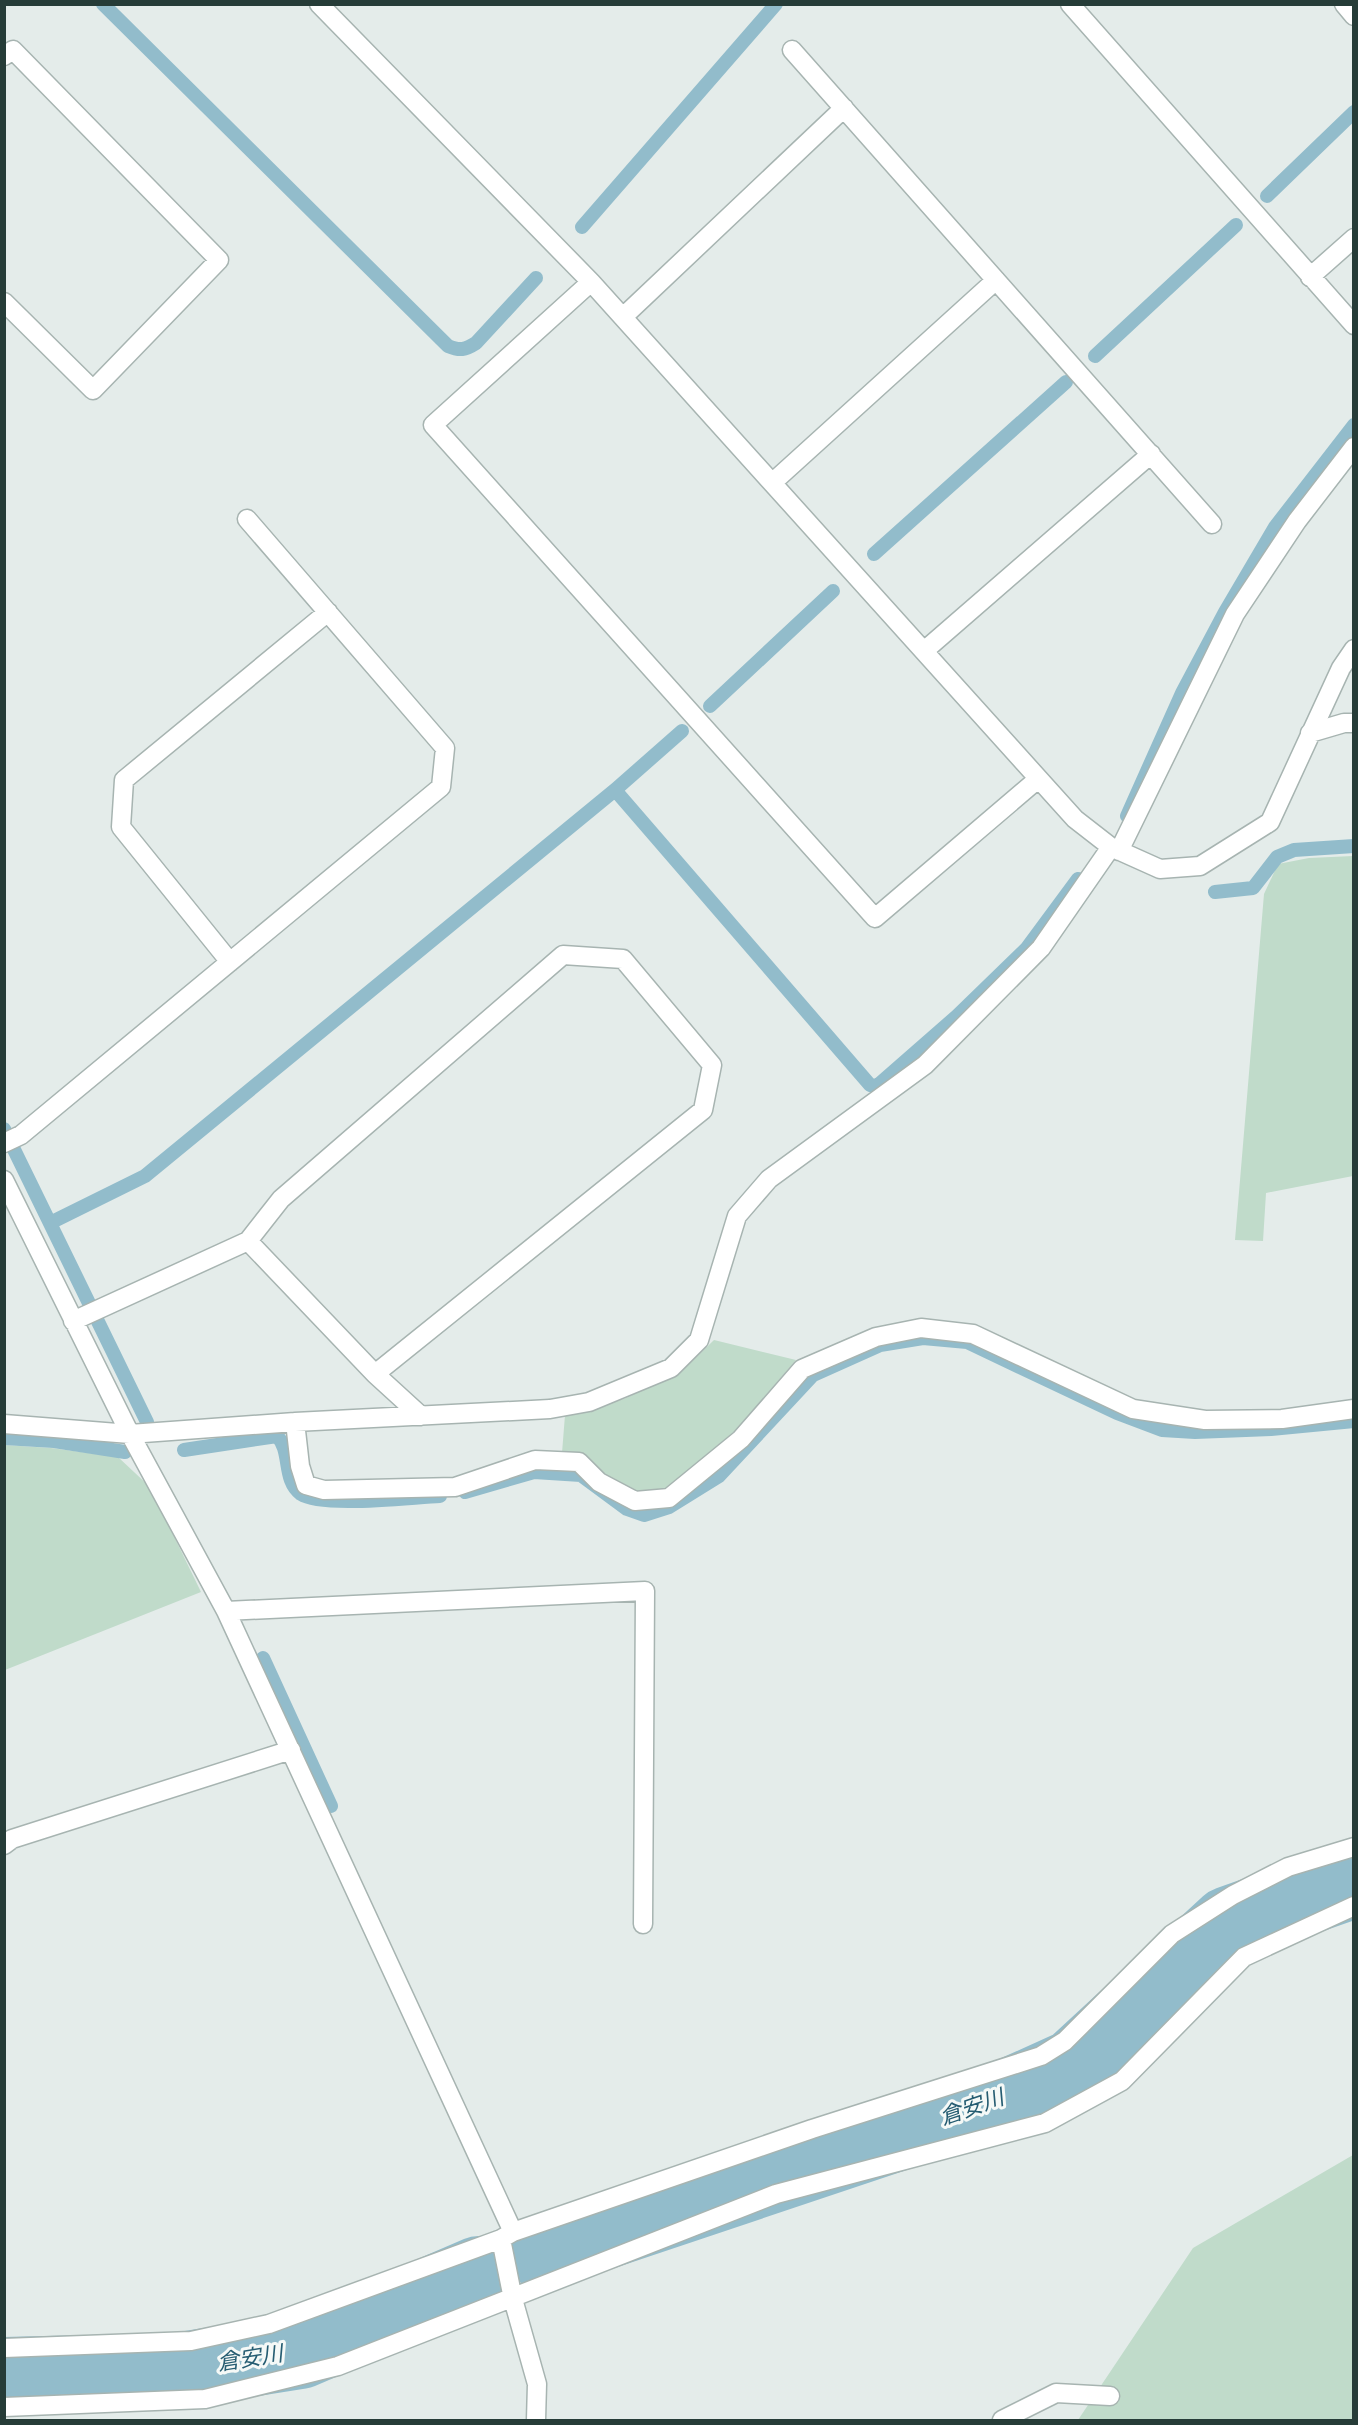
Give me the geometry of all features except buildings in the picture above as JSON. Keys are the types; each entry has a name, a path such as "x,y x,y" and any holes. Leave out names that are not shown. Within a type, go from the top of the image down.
{"street":[{"path":"319,4 591,282 1075,819 1115,849 1160,869 1200,866 1270,822 1341,668 1353,648"},
{"path":"1070,4 1353,326"},
{"path":"1344,4 1353,16"},
{"path":"4,56 13,50 219,260 93,390 4,302"},
{"path":"792,50 1212,524"},
{"path":"623,317 844,108"},
{"path":"1310,277 1353,238"},
{"path":"772,483 996,280"},
{"path":"591,282 433,425 875,918 1038,779"},
{"path":"4,1424 130,1434 295,1422 550,1409 590,1402 671,1368 699,1340 737,1216 769,1179 925,1065 1041,948 1115,849 1235,615 1297,521 1353,447"},
{"path":"924,651 1151,454"},
{"path":"10,1140 441,787 445,748 247,519"},
{"path":"230,962 121,827 124,780 328,612"},
{"path":"1310,733 1344,723 1353,723"},
{"path":"88,1314 248,1241 281,1199 563,955 623,959 712,1065 703,1110 375,1374"},
{"path":"4,1180 88,1314 130,1434 226,1611 291,1750 507,2235 513,2299 537,2384 537,2421"},
{"path":"248,1241 375,1374 421,1416"},
{"path":"295,1422 300,1466 306,1485 324,1490 455,1487 535,1460 579,1462 599,1482 635,1501 669,1498 741,1439 802,1370 876,1337 921,1328 973,1334 1133,1409 1205,1420 1282,1419 1353,1409"},
{"path":"226,1611 645,1591 643,1924"},
{"path":"4,1845 12,1839 291,1750"},
{"path":"4,2348 191,2341 269,2324 507,2235 812,2129 1041,2056 1065,2041 1172,1934 1233,1895 1288,1867 1353,1847"},
{"path":"4,2407 205,2399 338,2366 776,2194 1045,2123 1122,2081 1244,1957 1353,1906"},
{"path":"1002,2421 1056,2392 1110,2396"}],"green space":[{"path":"1353,856 1353,1176 1266,1193 1263,1241 1235,1240 1264,894 1278,864 1309,858"},
{"path":"714,1340 796,1360 737,1429 666,1490 644,1493 629,1489 604,1476 585,1455 562,1453 565,1415 624,1399 681,1372"},
{"path":"4,1445 51,1448 118,1457 150,1487 201,1592 5,1670"},
{"path":"1353,2155 1353,2420 1078,2420 1193,2248"}],"waterway":[{"path":"103,4 448,346 462,349 476,343 536,278"},
{"path":"582,227 776,4"},
{"path":"1267,196 1354,112"},
{"path":"1095,356 1236,225"},
{"path":"874,554 1066,382"},
{"path":"1127,816 1182,693 1225,612 1275,527 1354,425"},
{"path":"710,706 833,591"},
{"path":"615,790 682,731"},
{"path":"50,1223 145,1176 615,790 870,1085 877,1086 957,1016 1027,948 1078,879"},
{"path":"1215,892 1253,888 1277,857 1294,850 1354,846"},
{"path":"4,1129 147,1422"},
{"path":"465,1492 534,1472 581,1475 627,1509 644,1515 669,1507 719,1476 813,1375 880,1345 923,1338 967,1342 1117,1413 1162,1430 1195,1432 1271,1429 1354,1421"},
{"path":"184,1450 277,1436 282,1442 291,1481 301,1494 312,1498 347,1501 440,1496"},
{"path":"4,1438 54,1441 125,1452"},
{"path":"263,1658 331,1806"},
{"name":"倉安川","path":"543,2252 1014,2094 1074,2067 1229,1924 1354,1880"},
{"name":"倉安川","path":"4,2375 175,2371 300,2351 479,2274"}]}
